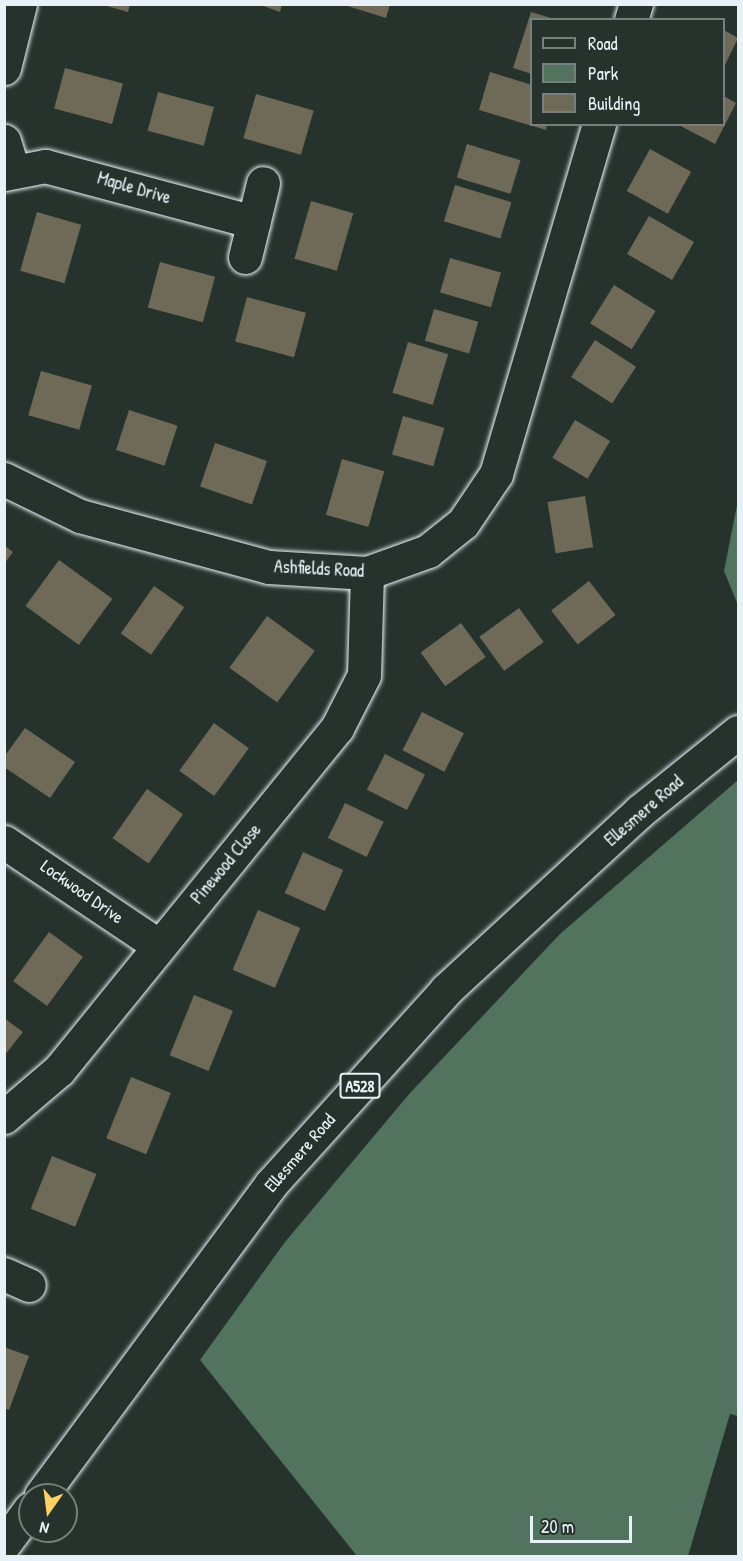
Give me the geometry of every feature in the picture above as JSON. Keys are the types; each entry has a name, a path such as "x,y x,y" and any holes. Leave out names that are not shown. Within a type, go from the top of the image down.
{"street":[{"path":"4,68 20,4"},
{"name":"Ashfields Road","path":"4,479 80,516 187,548 269,567 367,573 393,568 436,544 463,523 496,474 598,126"},
{"name":"Maple Drive","path":"7,162 45,166 254,222"},
{"path":"245,257 263,183"},
{"name":"Pinewood Close","path":"4,1117 59,1070 158,945 337,728 364,675 367,573"},
{"name":"Ellesmere Road","path":"49,1483 271,1184 446,990 640,812 738,732"},
{"name":"Lockwood Drive","path":"4,842 158,945"},
{"path":"4,1544 18,1525"}],"green space":[{"path":"738,500 738,605 724,571"},
{"path":"738,780 738,1416 730,1414 688,1556 357,1556 200,1360 285,1242 410,1093 560,934"}],"building":[{"path":"100,4 130,4 128,12"},
{"path":"258,4 282,4 280,12"},
{"path":"341,4 390,4 386,18"},
{"path":"531,12 551,18 530,18 530,73 513,68"},
{"path":"725,31 738,38 725,65"},
{"path":"65,68 123,84 112,124 54,109"},
{"path":"490,72 530,84 530,125 479,110"},
{"path":"158,92 214,107 204,146 148,131"},
{"path":"256,94 314,111 301,155 243,138"},
{"path":"725,97 736,103 725,124"},
{"path":"533,126 547,126 546,130"},
{"path":"681,126 724,126 715,144"},
{"path":"467,144 521,160 510,194 457,177"},
{"path":"650,149 691,172 668,214 627,191"},
{"path":"455,185 511,202 500,239 444,221"},
{"path":"311,201 353,213 337,271 294,259"},
{"path":"37,212 81,225 64,283 20,271"},
{"path":"649,216 694,242 672,280 627,254"},
{"path":"450,258 501,273 491,307 440,293"},
{"path":"160,262 215,277 203,322 148,307"},
{"path":"614,285 656,311 632,349 590,323"},
{"path":"247,297 306,313 294,357 235,341"},
{"path":"434,309 478,322 469,353 425,341"},
{"path":"595,340 636,367 612,404 571,377"},
{"path":"408,342 448,354 433,405 393,393"},
{"path":"41,371 92,386 79,430 28,415"},
{"path":"129,410 178,426 165,466 116,450"},
{"path":"403,416 444,428 433,466 392,454"},
{"path":"575,420 610,441 587,479 552,458"},
{"path":"215,443 267,461 252,504 200,486"},
{"path":"342,459 384,471 368,527 326,515"},
{"path":"585,496 593,547 556,553 547,502"},
{"path":"4,545 13,552 4,564"},
{"path":"59,560 112,599 79,645 25,606"},
{"path":"589,581 615,615 578,644 551,611"},
{"path":"154,586 184,607 151,655 121,634"},
{"path":"519,608 544,642 504,671 479,637"},
{"path":"267,616 315,651 277,702 229,668"},
{"path":"461,623 486,657 445,686 421,652"},
{"path":"422,712 464,733 444,772 402,750"},
{"path":"214,723 249,748 214,796 179,771"},
{"path":"25,728 75,762 50,798 4,767 4,757"},
{"path":"385,754 425,774 407,810 367,790"},
{"path":"147,789 183,814 149,863 113,838"},
{"path":"345,803 384,822 367,857 328,838"},
{"path":"303,852 343,870 325,911 285,893"},
{"path":"258,910 300,928 275,988 233,970"},
{"path":"49,932 83,957 47,1006 13,981"},
{"path":"194,995 233,1011 209,1071 170,1055"},
{"path":"4,1018 23,1032 4,1056"},
{"path":"131,1077 171,1093 146,1154 106,1138"},
{"path":"52,1156 97,1174 75,1227 31,1209"},
{"path":"4,1347 29,1356 9,1410 4,1408"}]}
